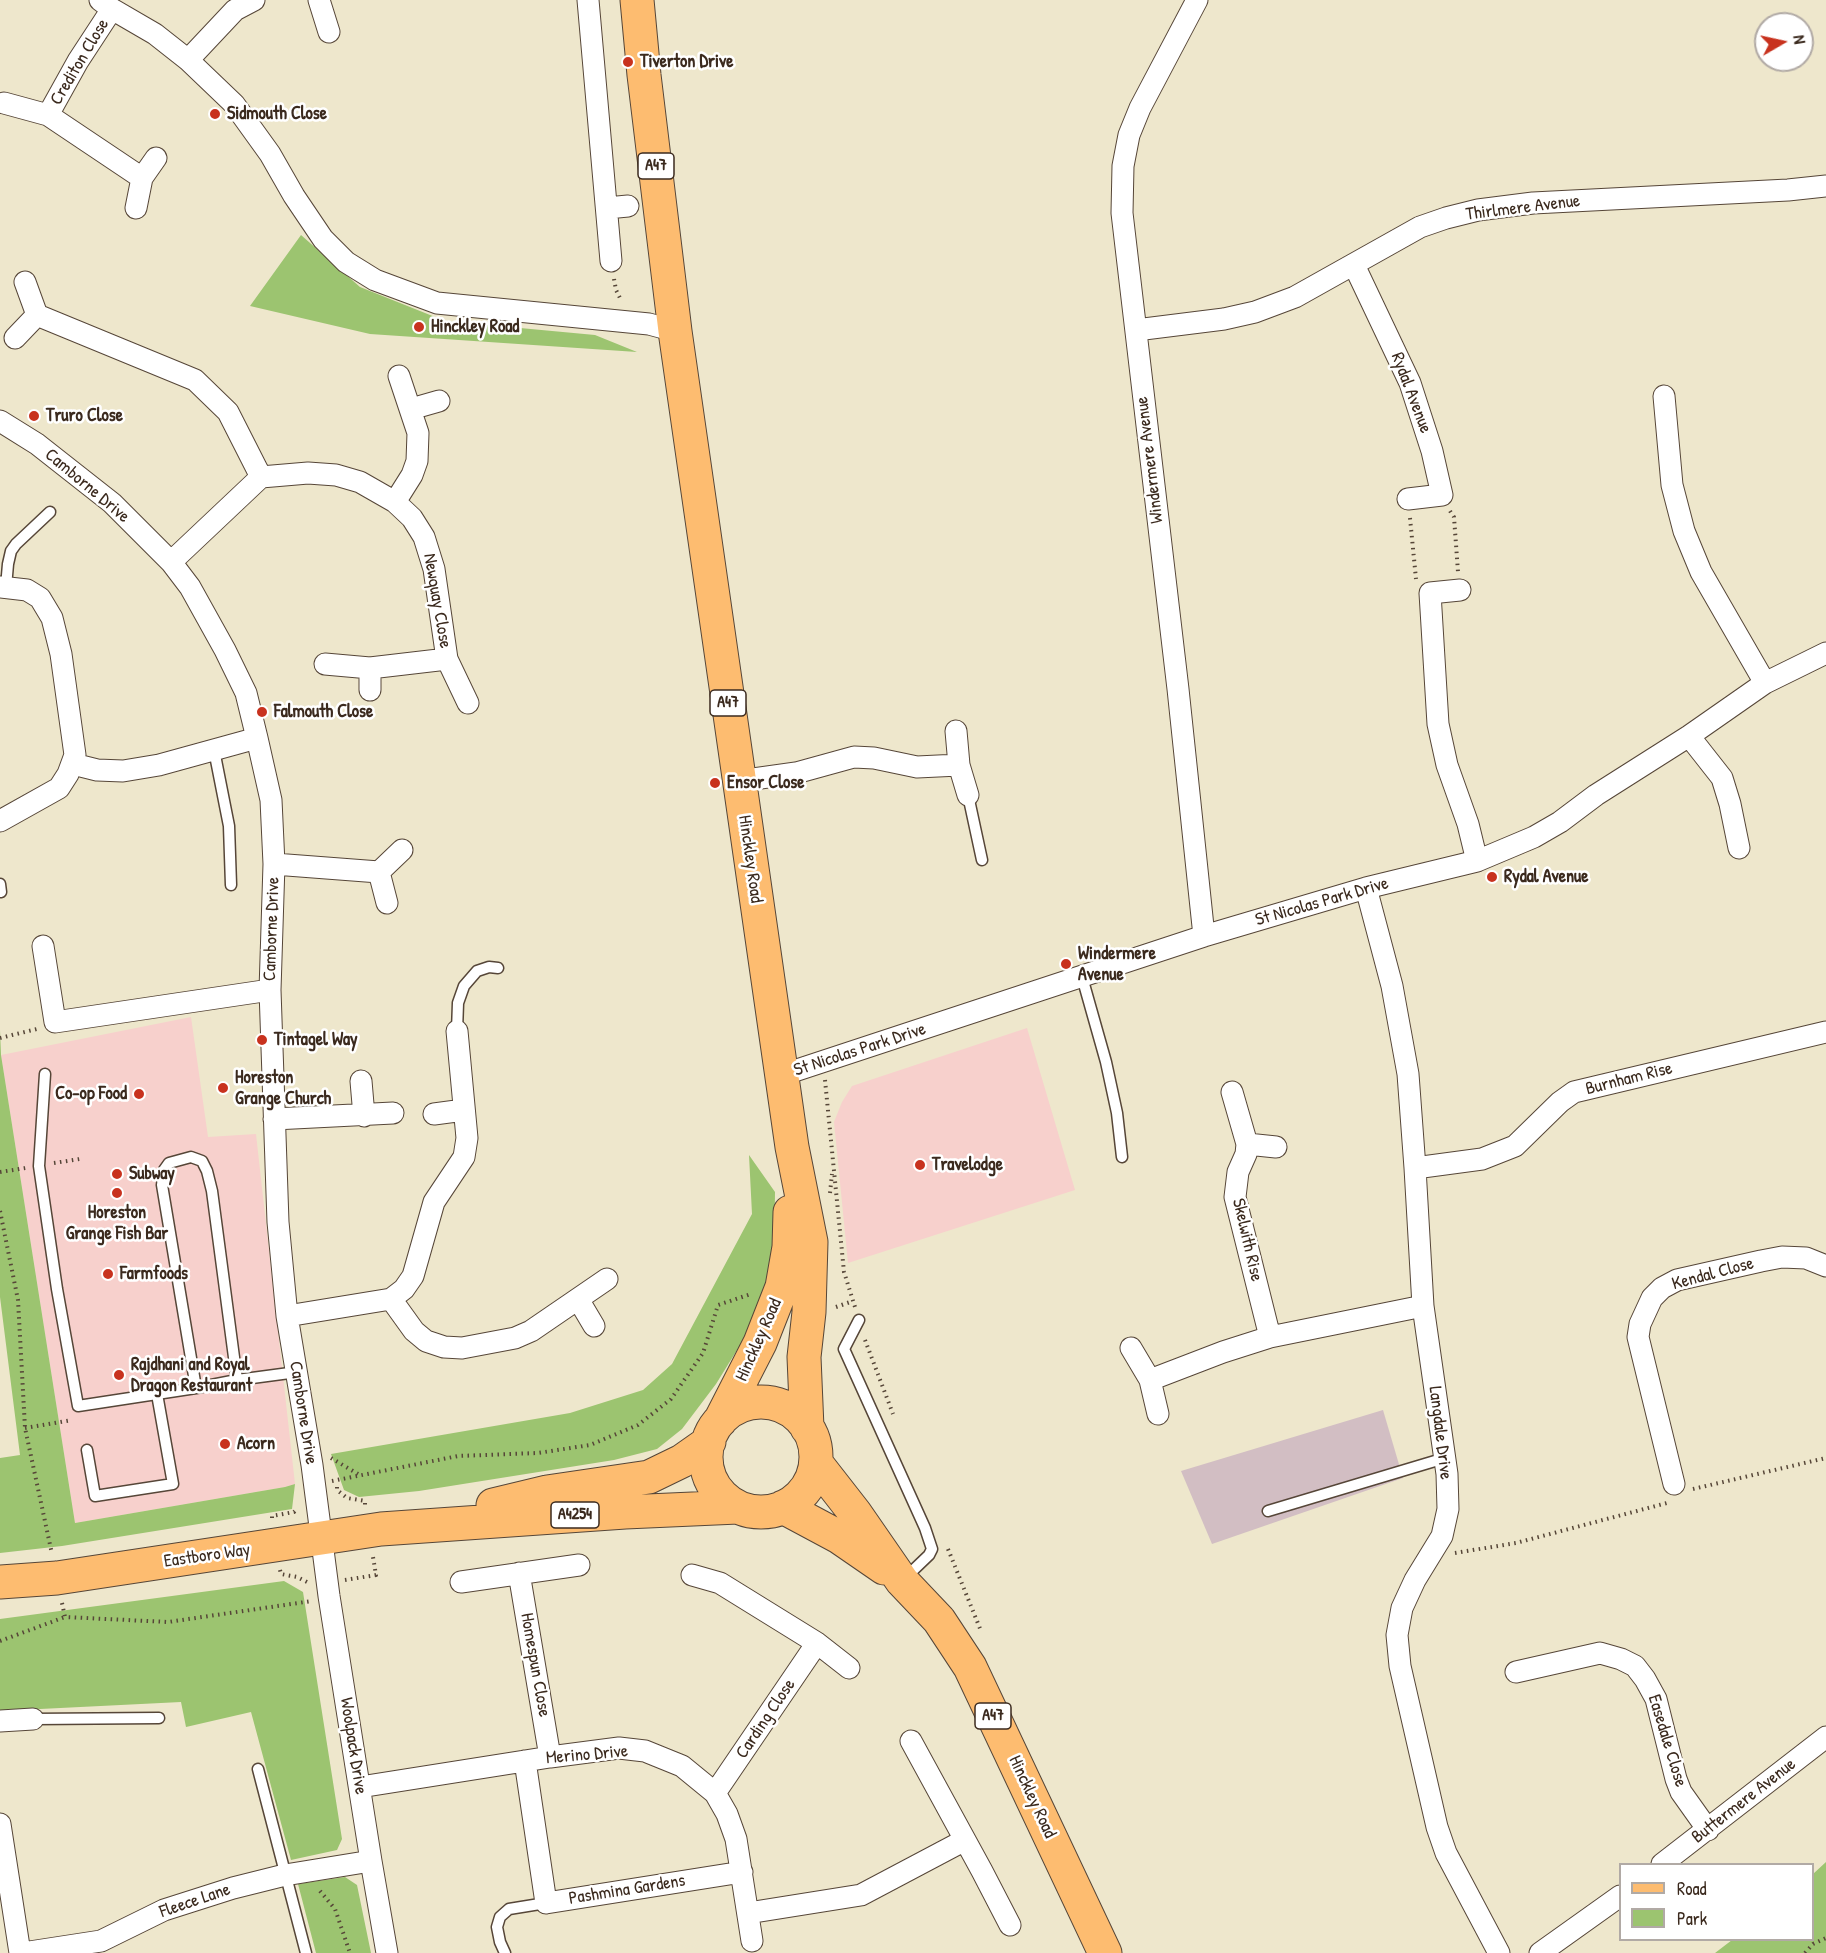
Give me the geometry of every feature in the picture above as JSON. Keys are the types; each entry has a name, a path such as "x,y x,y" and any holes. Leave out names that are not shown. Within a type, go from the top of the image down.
{"main road":[{"name":"Hinckley Road","path":"637,0 662,328 739,781 792,1147 811,1242 809,1312 804,1356 807,1428"},
{"name":"Hinckley Road","path":"714,1431 760,1343 782,1287 789,1247 792,1147"},
{"path":"714,1431 735,1409 764,1402 778,1405 794,1413 807,1428"},
{"name":"A47","path":"807,1428 812,1437 816,1463"},
{"name":"A47","path":"714,1431 707,1464 713,1484 728,1501 738,1507"},
{"name":"A4254","path":"413,1526 547,1492 649,1477 681,1461 714,1431"},
{"name":"Hinckley Road","path":"816,1463 855,1513 902,1581 939,1620 970,1667 1105,1953"},
{"path":"738,1507 765,1512 783,1508 792,1503 811,1480 816,1463"},
{"name":"A4254","path":"413,1526 738,1507"},
{"name":"Hinckley Road","path":"783,1508 839,1537 902,1581"},
{"name":"Eastboro Way","path":"0,1582 57,1578 413,1526"}],"street":[{"path":"188,60 235,10 254,0"},
{"path":"319,0 329,32"},
{"path":"588,0 611,261"},
{"name":"Windermere Avenue","path":"1192,2 1129,135 1123,166 1122,213 1178,689 1204,936"},
{"path":"106,5 155,34 188,60 234,104 270,154 294,196 323,238 346,261 375,280 437,303 662,328"},
{"name":"Crediton Close","path":"48,115 106,5"},
{"name":"Crediton Close","path":"4,104 48,115 142,178"},
{"path":"136,208 142,178 156,158"},
{"name":"Thirlmere Avenue","path":"1136,330 1224,319 1255,312 1295,297 1420,227 1478,210 1533,203 1826,186"},
{"path":"607,208 628,206"},
{"name":"Rydal Avenue","path":"1354,265 1410,383 1432,451 1442,495"},
{"path":"25,282 37,315 195,380 228,412 261,477 171,562"},
{"path":"15,338 37,315"},
{"path":"395,502 412,475 417,461 418,433 399,376"},
{"path":"1664,396 1672,485 1684,531 1701,572 1765,682"},
{"path":"411,409 439,401"},
{"name":"Camborne Drive","path":"0,421 37,444 112,504 171,562 190,587 246,693 272,801 274,864 270,990 279,1222 287,1316 312,1465 321,1538"},
{"name":"Newquay Close","path":"261,477 308,473 336,475 360,482 395,502 411,518 424,537 429,552 434,569 447,659 468,704"},
{"path":"1408,500 1442,495"},
{"path":"0,821 59,788 73,764 75,755 61,654 52,618 39,598 27,590 3,587"},
{"path":"1460,590 1430,593 1438,724 1447,765 1468,824 1477,861"},
{"name":"St Nicolas Park Drive","path":"782,1075 1204,936 1366,888 1477,861 1534,837 1560,822 1596,795 1689,736 1765,682 1826,653"},
{"path":"325,664 370,668 447,659"},
{"path":"370,668 370,690"},
{"path":"956,731 959,765 968,795"},
{"path":"1689,736 1722,778 1739,848"},
{"path":"73,764 97,770 123,771 159,765 257,738"},
{"path":"739,781 796,773 854,757 874,758 917,767 959,765"},
{"path":"274,864 379,872 402,850"},
{"path":"379,872 387,903"},
{"name":"Langdale Drive","path":"1366,888 1392,986 1408,1074 1423,1306 1447,1474 1448,1509 1442,1536 1414,1580 1402,1608 1397,1635 1400,1666 1446,1853 1499,1953"},
{"path":"43,946 55,1022 270,990"},
{"path":"287,1316 391,1299 404,1289 413,1275 434,1202 464,1157 467,1138 457,1031"},
{"name":"Burnham Rise","path":"1415,1168 1482,1159 1515,1146 1560,1102 1574,1092 1826,1032"},
{"path":"361,1081 364,1116"},
{"path":"1232,1092 1247,1144 1276,1148"},
{"path":"434,1114 464,1110"},
{"path":"274,1119 393,1113"},
{"name":"Skelwith Rise","path":"1247,1144 1246,1154 1238,1172 1235,1197 1270,1337"},
{"name":"Kendal Close","path":"1676,1488 1638,1337 1640,1324 1652,1298 1662,1288 1677,1280 1782,1257 1806,1258 1826,1266"},
{"path":"391,1299 414,1331 426,1341 444,1347 462,1348 515,1338 531,1331 607,1279"},
{"path":"578,1299 594,1326"},
{"path":"1150,1380 1270,1337 1423,1306"},
{"path":"1131,1348 1150,1380 1158,1414"},
{"name":"Woolpack Drive","path":"321,1538 387,1953"},
{"path":"461,1582 579,1565"},
{"name":"Homespun Close","path":"519,1573 550,1757"},
{"path":"692,1575 720,1583 817,1643 849,1668"},
{"name":"Carding Close","path":"714,1793 817,1643"},
{"name":"Easedale Close","path":"1516,1672 1600,1653 1635,1666 1656,1699 1681,1792 1708,1830"},
{"path":"0,1721 33,1719"},
{"name":"Buttermere Avenue","path":"1663,1863 1826,1737"},
{"path":"911,1741 1010,1925"},
{"name":"Merino Drive","path":"360,1787 618,1748 645,1751 682,1766 714,1793 727,1814 736,1839 752,1941"},
{"name":"Pashmina Gardens","path":"525,1761 546,1903 742,1872"},
{"path":"0,1824 21,1953"},
{"path":"748,1913 861,1895 965,1840"},
{"name":"Fleece Lane","path":"21,1953 103,1947 165,1910 232,1888 295,1873 371,1861"},
{"path":"1540,1953 1619,1897"}],"lane":[{"path":"3,587 16,543 50,512"},
{"path":"214,750 229,826 231,885"},
{"path":"968,795 982,860"},
{"path":"457,1031 458,1003 464,986 477,971 489,967 498,968"},
{"path":"1082,977 1106,1062 1117,1113 1122,1157"},
{"path":"45,1074 39,1166 57,1289 78,1406 297,1372"},
{"path":"196,1388 162,1185 164,1170 169,1163 191,1157 202,1161 212,1191 237,1380"},
{"path":"859,1320 844,1349 925,1528 932,1549 929,1555 902,1581"},
{"path":"87,1450 95,1496 173,1484 158,1394"},
{"path":"1268,1511 1445,1458"},
{"path":"33,1719 159,1718"},
{"path":"258,1769 295,1873 306,1953"},
{"path":"505,1953 497,1926 500,1917 509,1910 546,1903"}],"path":[{"path":"611,261 616,290 624,305 632,314 662,328"},
{"path":"1442,495 1454,518 1460,590"},
{"path":"1408,500 1416,582 1430,593"},
{"path":"0,1038 28,1032 55,1022"},
{"path":"823,1062 844,1272 870,1356 896,1422"},
{"path":"311,1587 297,1577 281,1574 272,1516 294,1512 300,1507 300,1488 458,1456 538,1453 590,1445 638,1425 671,1399 703,1353 718,1305 748,1293 778,1297"},
{"path":"25,1428 78,1419"},
{"path":"1428,1558 1516,1543 1680,1500 1676,1488 1826,1458"},
{"path":"945,1544 981,1632"},
{"path":"0,1641 65,1617"},
{"path":"295,1873 335,1910 350,1953"},
{"path":"1805,1953 1814,1944 1826,1938"}],"shaded area":[{"path":"191,1017 208,1137 256,1134 295,1484 75,1523 1,1055"},
{"path":"1027,1028 1075,1190 848,1263 834,1122 852,1086"},
{"path":"1383,1410 1403,1478 1212,1544 1181,1471"}],"green space":[{"path":"301,235 360,287 445,321 595,335 637,352 370,334 250,306"},
{"path":"0,1030 1,1055 75,1523 295,1484 292,1509 62,1546 0,1553 0,1458 20,1455 0,1297"},
{"path":"749,1155 775,1192 774,1268 763,1308 716,1384 682,1429 657,1449 614,1460 419,1491 359,1497 344,1490 331,1454 570,1413 643,1390 672,1364 752,1214"},
{"path":"284,1581 303,1592 342,1839 337,1850 291,1860 251,1712 186,1727 181,1702 0,1711 0,1619"},
{"path":"1826,1862 1826,1953 1715,1953 1731,1941 1814,1941 1814,1873"},
{"path":"345,1877 357,1885 371,1953 316,1953 298,1884"}],"place":[{"name":"Tiverton Drive","path":"628,62"},
{"name":"Sidmouth Close","path":"215,114"},
{"name":"Hinckley Road","path":"419,327"},
{"name":"Truro Close","path":"34,416"},
{"name":"Falmouth Close","path":"262,712"},
{"name":"Ensor Close","path":"715,783"},
{"name":"Rydal Avenue","path":"1492,877"},
{"name":"Windermere Avenue","path":"1066,964"},
{"name":"Tintagel Way","path":"262,1040"},
{"name":"Horeston Grange Church","path":"223,1088"},
{"name":"Co-op Food","path":"139,1094"},
{"name":"Travelodge","path":"920,1165"},
{"name":"Subway","path":"117,1174"},
{"name":"Horeston Grange Fish Bar","path":"117,1193"},
{"name":"Farmfoods","path":"108,1274"},
{"name":"Rajdhani and Royal Dragon Restaurant","path":"119,1375"},
{"name":"Acorn","path":"225,1444"}]}
